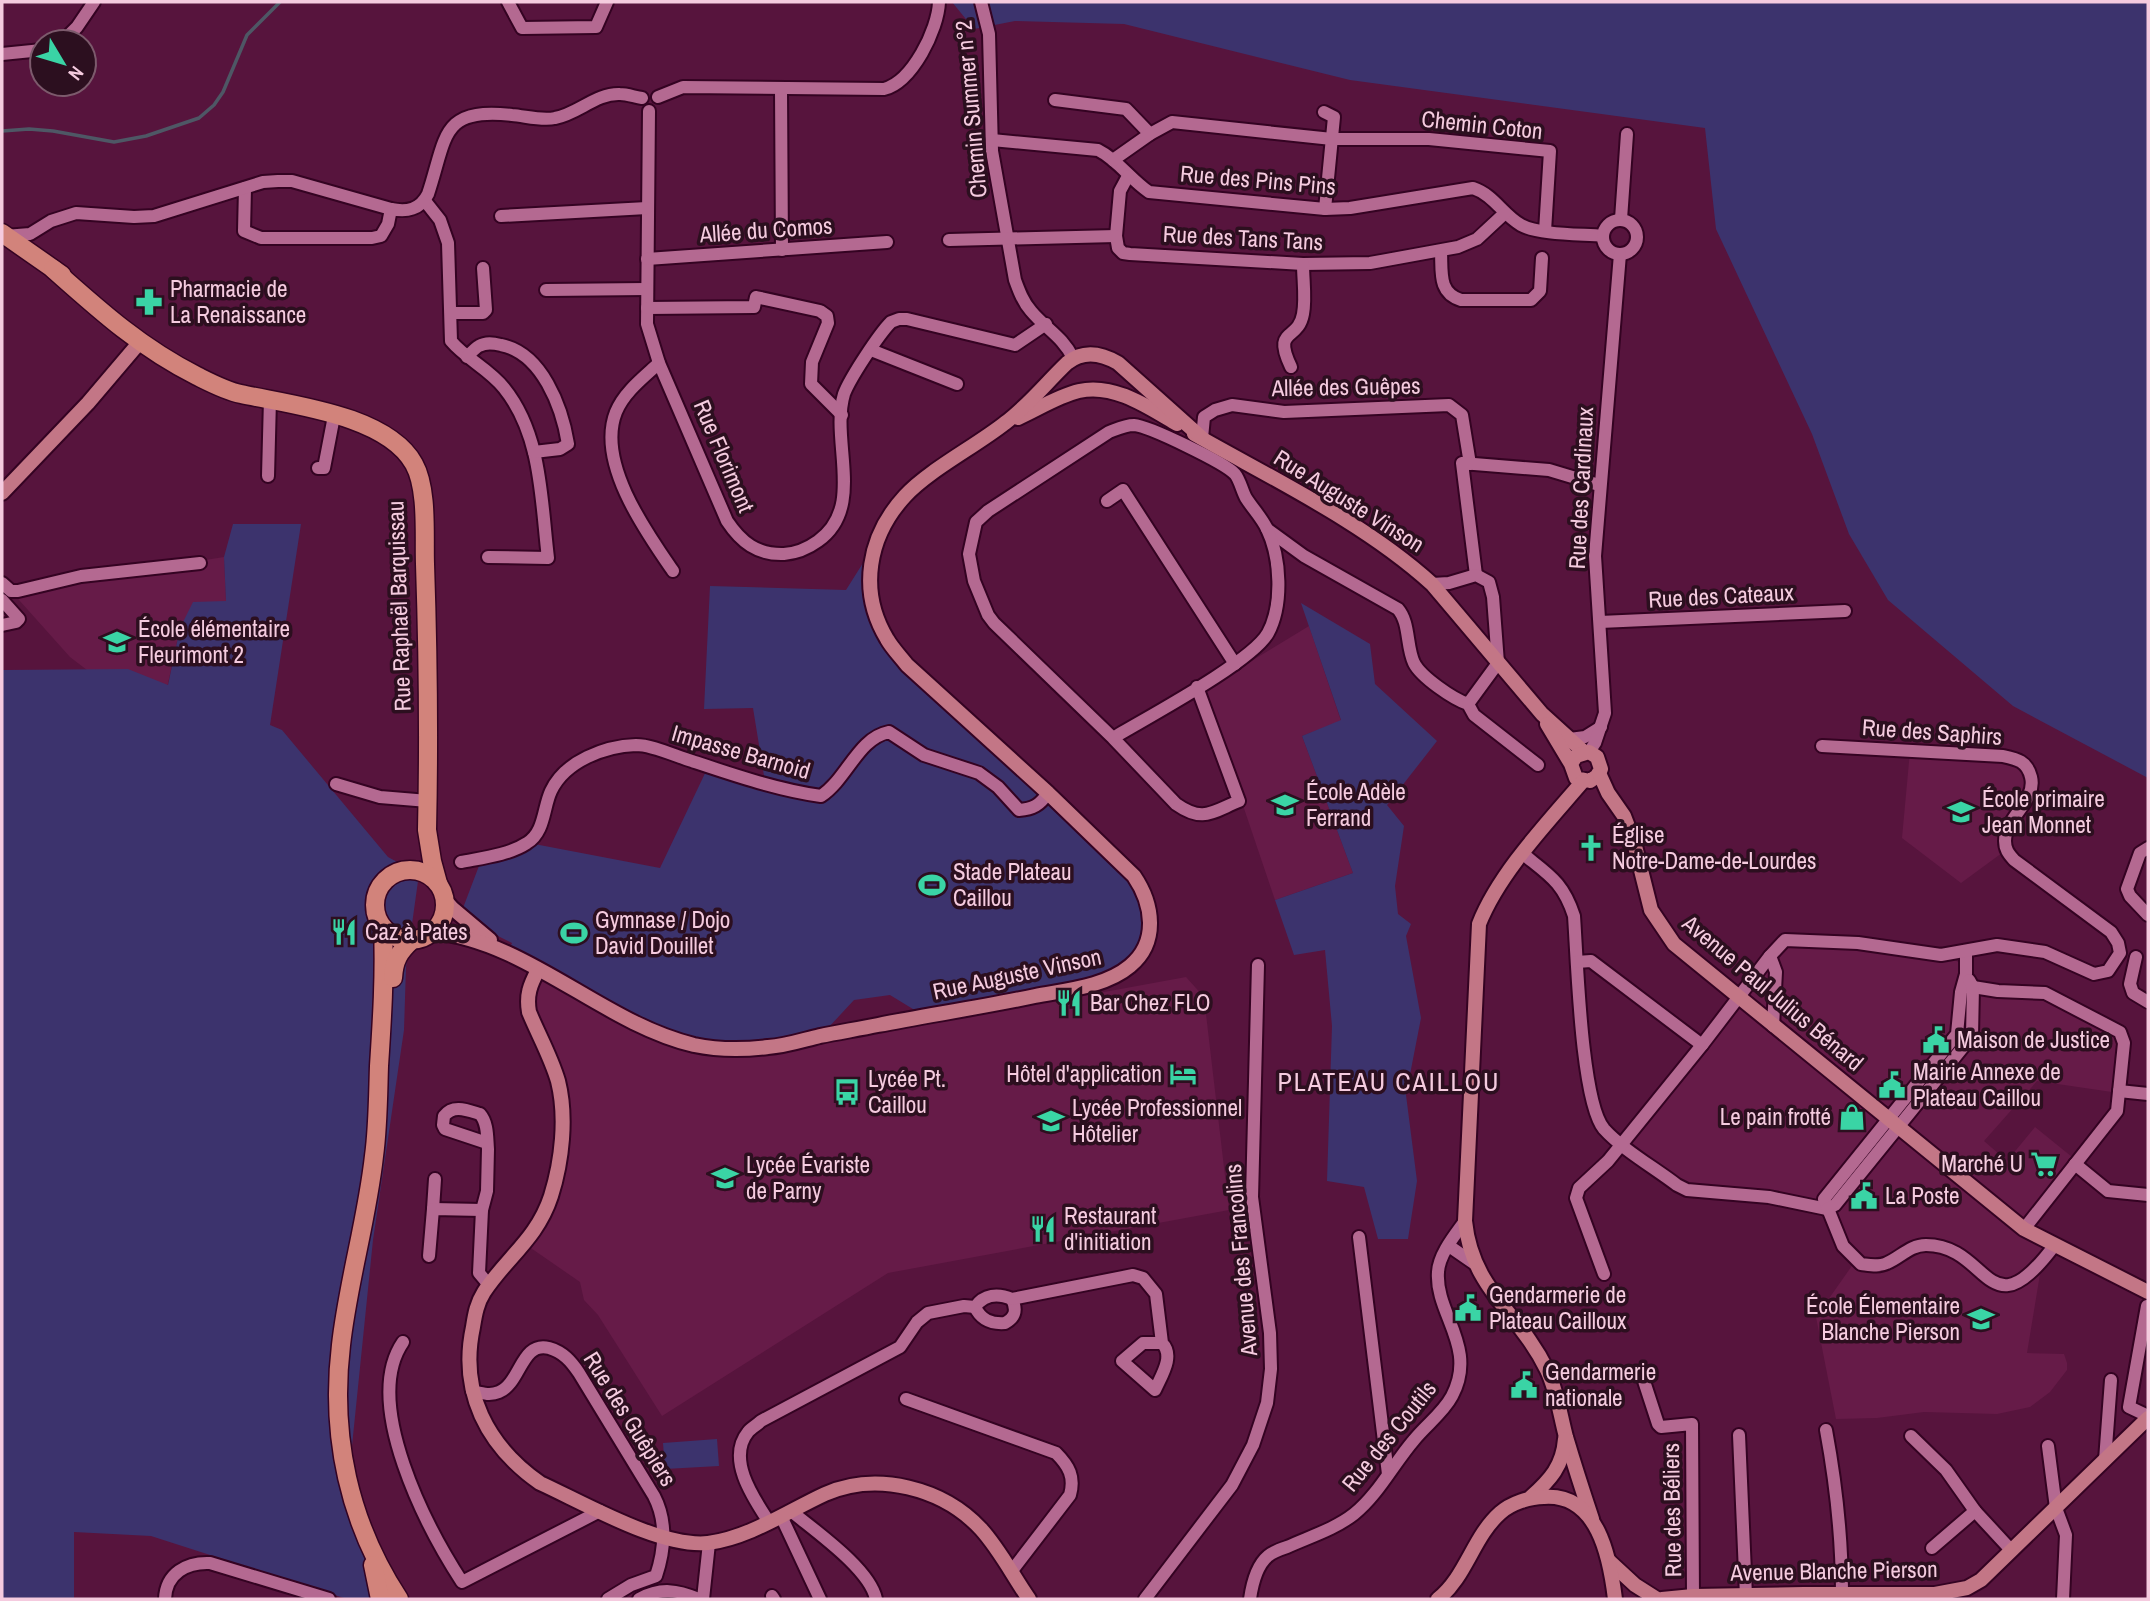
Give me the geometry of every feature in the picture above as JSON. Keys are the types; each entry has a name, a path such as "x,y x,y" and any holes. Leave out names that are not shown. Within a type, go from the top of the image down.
{"main road":[{"name":"Rue Raphaël Barquissau","path":"3,234 163,344 267,399 354,421 390,439 414,464 420,480 427,630 427,830 432,861 442,891"},
{"name":"Rue Raphaël Barquissau","path":"53,269 139,343"},
{"path":"2,493 88,403 139,343 149,341 216,380 267,399"},
{"name":"Rue Auguste Vinson","path":"433,932 474,939 649,1029 695,1045 730,1049 771,1047 1075,989 1118,976 1133,964 1144,949 1151,928 1150,909 1144,892 1134,876 1048,793 907,664 888,641 878,623 869,581 870,563 875,544 889,517 906,495 1004,424 1070,361 1085,354 1102,355 1118,363 1206,441"},
{"path":"1070,361 1065,376 1075,392"},
{"path":"1108,391 1124,389 1135,377"},
{"name":"Rue Auguste Vinson","path":"1004,424 1075,392 1108,391 1140,403 1389,549 1432,584 1542,714"},
{"path":"1542,714 1586,767 1495,890 1479,923 1466,1235 1475,1264 1491,1293 1531,1342 1559,1400 1565,1434 1592,1519 1609,1561 1615,1599"},
{"name":"Avenue Paul Julius Bénard","path":"1542,714 1570,739 1586,767 1624,816 1634,842 1649,905 1663,930 1689,958 2024,1229 2148,1299"},
{"name":"Rue Raphaël Barquissau","path":"403,870 418,854 427,830"},
{"path":"380,1599 339,1440 337,1391 341,1344 374,1157 385,962 383,928 375,909 376,898 385,880 403,870 423,871 442,891 445,912 433,932 412,940 398,952 394,964 385,1160 350,1345 346,1391 349,1439 358,1484 383,1556 408,1599"},
{"name":"Rue Auguste Vinson","path":"442,891 462,917 507,954"},
{"path":"383,928 391,935 412,940"},
{"path":"538,970 528,991 527,1001 559,1086 562,1127 559,1161 551,1196 541,1219 525,1244 478,1302 471,1336 472,1391 489,1432 505,1453 540,1483 663,1538 679,1542 709,1543 731,1537 828,1493 856,1487 882,1484 922,1491 943,1499 973,1521 991,1542 1028,1599"},
{"name":"Avenue Blanche Pierson","path":"1662,1599 1693,1596 1935,1594 1967,1588 1980,1580 2148,1417"},
{"path":"1438,1599 1454,1584 1484,1532 1501,1512 1531,1497 1552,1478 1564,1452 1565,1434"},
{"path":"1531,1497 1555,1496 1567,1499 1578,1505 1592,1519"},
{"path":"364,1535 399,1599"},
{"path":"1609,1561 1635,1585 1657,1599"}],"street":[{"path":"76,28 94,2"},
{"path":"509,2 522,28 596,27 607,2"},
{"path":"3,234 30,233 51,221 76,213 154,216 271,181 292,181 401,211 413,209 425,201 450,128 465,117 489,113 551,119 566,115 601,98 619,94 642,98 649,93 658,97 683,87 781,90 884,89 897,86 909,73 923,48 939,9 939,2"},
{"name":"Chemin Summer n°2","path":"981,2 989,34 992,150 1015,280 1022,299 1032,313 1061,338 1070,361"},
{"path":"2,54 28,51"},
{"path":"781,90 782,250"},
{"path":"642,98 641,103 649,111 657,107 658,97"},
{"path":"1055,100 1126,109 1150,134"},
{"name":"Rue Florimont","path":"649,111 647,324 659,363 727,521 736,535 748,546 763,552 797,553 828,534 838,520 842,503 842,415 845,394 886,327 899,319 1016,345 1046,324"},
{"path":"1324,112 1334,117 1325,209"},
{"name":"Chemin Coton","path":"1113,160 1172,122 1332,139 1429,139 1550,151 1545,231"},
{"path":"1621,219 1627,134"},
{"name":"Rue des Pins Pins","path":"992,140 1098,150 1149,192 1325,209 1350,208 1473,188 1485,191 1506,213 1525,227 1603,236"},
{"path":"949,240 1116,236 1120,191 1128,176"},
{"path":"245,188 244,231 261,238 372,239 381,236 388,224 391,209"},
{"path":"425,201 440,220 448,243 451,341 502,385 530,435 534,452 548,558 488,557"},
{"path":"501,216 647,208"},
{"name":"Rue des Tans Tans","path":"1116,236 1118,248 1123,253 1130,254 1303,264 1370,262 1441,252 1477,239 1506,213"},
{"path":"1621,219 1630,222 1638,235 1633,249 1620,254 1608,249 1603,236 1612,221 1621,219"},
{"path":"34,256 38,239 51,221"},
{"name":"Allée du Comos","path":"647,259 887,243"},
{"path":"1441,252 1444,289 1450,296 1461,300 1531,300 1540,291 1542,258"},
{"name":"Rue des Cardinaux","path":"1586,767 1605,713 1595,556 1620,254"},
{"path":"1291,368 1282,347 1303,316 1303,264"},
{"path":"451,313 483,313 486,310 483,268"},
{"path":"546,290 647,289"},
{"path":"647,308 754,307 756,297 820,311 827,316 828,323 812,362 811,384 842,415"},
{"path":"467,357 480,345 490,343 509,346 524,355 541,374 559,409 568,444 559,449 534,452"},
{"path":"871,350 957,384"},
{"path":"659,363 622,401 616,411 612,439 613,456 632,509 673,571"},
{"path":"267,399 268,476"},
{"name":"Allée des Guêpes","path":"1206,441 1204,417 1215,410 1232,405 1284,412 1449,405 1462,415 1470,464 1462,463 1476,575"},
{"path":"318,468 324,468 334,415"},
{"path":"1113,737 1235,664 1259,645 1268,634 1277,606 1278,584 1273,545 1267,528 1235,474 1153,432 1136,425 1124,426 1108,432 988,511 976,522 968,555 974,581 994,623 1113,737 1176,804 1188,813 1200,816 1239,801 1197,687"},
{"path":"1206,441 1216,463"},
{"path":"1235,474 1248,464"},
{"path":"1470,464 1549,470 1599,485"},
{"path":"1107,501 1123,490 1235,664"},
{"path":"1267,528 1304,556 1398,609 1404,616 1414,662 1419,670 1456,700 1468,704 1474,715 1538,765"},
{"path":"2,583 11,591 18,591 81,576 200,563"},
{"path":"1432,584 1449,583 1476,575 1489,582 1493,597 1498,663 1468,704"},
{"path":"2,600 19,619 2,625"},
{"name":"Rue des Cateaux","path":"1600,622 1845,611"},
{"path":"1570,739 1585,737 1602,725"},
{"name":"Impasse Barnoid","path":"460,862 529,843 544,818 551,791 566,770 604,749 621,746 640,745 708,767 821,796 839,781 867,743 878,734 889,732 924,755 979,773 998,787 1019,810 1031,809 1042,802 1048,793"},
{"name":"Rue des Saphirs","path":"1822,746 2003,756 2021,760 2029,769 2033,784 2028,797 2007,828 2006,850 2014,860 2111,932 2118,943 2120,953"},
{"path":"336,784 380,797 428,801"},
{"path":"2148,848 2140,853 2127,889 2148,915"},
{"path":"1523,854 1556,881 1567,895 1574,916 1583,1027 1594,1108 1605,1129 1687,1190 1769,1197 1827,1209 1835,1205 1956,1034 1966,974 1966,952"},
{"path":"1604,1274 1576,1198 1579,1188 1622,1143 1779,945 1792,939 1858,943 1941,955 1997,945 2045,952 2094,974 2108,971 2120,953 2142,956 2130,984 2139,999 2148,1002"},
{"path":"1770,956 1776,972 1773,1026"},
{"path":"1577,962 1591,961 1702,1045"},
{"name":"Avenue des Francolins","path":"1144,1599 1232,1485 1253,1445 1267,1403 1271,1369 1270,1333 1252,1197 1258,965"},
{"path":"1893,1123 1972,1036 1973,987 1966,974"},
{"path":"1973,987 2045,993 2120,1032 2124,1043 2117,1111 2024,1229"},
{"path":"1958,1028 1972,1036"},
{"path":"2119,1091 2148,1094"},
{"path":"487,1143 487,1191 482,1210 479,1273 489,1286"},
{"path":"2075,1164 2108,1191 2148,1195"},
{"path":"429,1256 435,1179"},
{"path":"433,1209 482,1210"},
{"path":"1827,1209 1843,1246 1861,1264 1885,1264 1912,1248 1922,1245 1941,1246 1952,1250 1995,1282 2015,1285 2026,1278 2054,1246"},
{"name":"Rue des Coutils","path":"1250,1599 1253,1581 1267,1556 1355,1513 1452,1396 1460,1353 1440,1290 1438,1272 1448,1246 1465,1221"},
{"path":"1359,1237 1388,1474"},
{"path":"1448,1246 1475,1264"},
{"path":"975,1307 979,1301 991,1296 999,1295 1012,1299 1122,1277 1143,1278 1156,1294 1162,1343"},
{"path":"975,1307 978,1314 990,1322 1006,1323 1015,1313 1016,1307 1012,1299"},
{"path":"2148,1299 2129,1407 2148,1417"},
{"path":"876,1599 874,1590 859,1570 751,1494 744,1475 741,1446 747,1433 761,1421 900,1347 916,1322 928,1313 964,1306 975,1307"},
{"path":"402,1342 397,1350 388,1385 396,1436 409,1480 423,1514 461,1582 600,1511"},
{"name":"Rue des Guêpiers","path":"472,1391 496,1394 506,1388 513,1382 530,1352 537,1348 548,1348 567,1357 597,1401 661,1508 663,1538"},
{"name":"Rue des Béliers","path":"1643,1378 1661,1427 1692,1424 1693,1596"},
{"path":"2105,1460 2111,1380"},
{"path":"906,1399 1056,1453 1070,1469 1073,1486 1070,1495 1012,1572"},
{"path":"1383,1430 1390,1444 1398,1445 1414,1439"},
{"path":"1826,1430 1836,1484 1843,1594"},
{"path":"1739,1435 1760,1597"},
{"path":"1911,1436 1946,1470 1975,1511 2011,1550"},
{"path":"2048,1446 2056,1508 2066,1535 2063,1599"},
{"path":"1932,1548 1975,1511"},
{"path":"780,1516 820,1599"},
{"path":"608,1599 631,1585 656,1576 663,1538"},
{"path":"639,1599 661,1591 672,1591 701,1599 709,1543"},
{"path":"165,1599 170,1583 184,1567 194,1562 210,1563 328,1599"}],"shaded area":[{"path":"952,2 2148,2 2148,778 2013,706 1888,600 1849,534 1812,434 1716,229 1705,128 1350,80 1124,24 1015,21 974,29"},
{"path":"233,524 301,524 270,725 282,730 388,857 419,874 406,967 404,1030 373,1240 348,1485 364,1535 376,1599 347,1599 151,1536 74,1532 74,1599 2,1599 2,670 128,669 168,685 180,628 193,602 226,601 224,557"},
{"path":"875,544 870,563 888,641 1134,876 1151,928 1118,976 926,1017 890,995 854,1000 828,1028 771,1047 695,1045 507,955 512,943 498,936 463,908 482,858 529,843 660,868 708,767 765,782 753,708 704,709 710,586 846,590"},
{"name":"École élémentaire Fleurimont 2","path":"224,557 226,601 180,628 167,688 134,706 70,657 11,591"},
{"path":"1301,603 1370,644 1375,684 1437,741 1387,805 1404,826 1395,886 1398,914 1411,924 1406,936 1421,1018 1406,1095 1417,1181 1408,1239 1378,1239 1364,1187 1327,1181 1332,1026 1325,950 1294,955 1275,900 1353,873 1302,736 1341,720"},
{"name":"École Adèle Ferrand","path":"1309,626 1341,721 1302,736 1353,873 1275,900 1204,690"},
{"name":"École primaire Jean Monnet","path":"1910,751 2021,760 2033,784 2007,828 2006,850 1961,883 1902,838"},
{"path":"1785,940 1952,958 1967,968 1984,988 2033,993 2114,1031 2117,1040 2112,1092 2037,1081 1984,1141 2007,1161 2035,1127 2077,1161 2024,1229 2054,1246 2042,1262 2027,1353 2064,1354 2067,1363 2067,1370 2050,1392 2030,1407 1997,1414 1924,1412 1877,1418 1836,1419 1816,1317 1856,1260 1827,1209 1687,1190 1622,1143"},
{"path":"538,970 730,1049 1075,989 1077,997 1186,977 1204,997 1229,1210 888,1273 662,1416 598,1315 584,1300 580,1282 525,1244 551,1196 560,1094 529,1012"},
{"path":"717,1439 719,1466 665,1469 663,1443"}],"waterway":[{"path":"2,131 53,131 114,142 146,136 199,118 214,105 223,92 247,35 280,2"}],"place":[{"name":"Pharmacie de La Renaissance","path":"149,302"},
{"name":"École élémentaire Fleurimont 2","path":"117,642"},
{"name":"École Adèle Ferrand","path":"1285,805"},
{"name":"École primaire Jean Monnet","path":"1961,812"},
{"name":"Église Notre-Dame-de-Lourdes","path":"1591,848"},
{"name":"Stade Plateau Caillou","path":"932,885"},
{"name":"Caz à Pates","path":"344,932"},
{"name":"Gymnase / Dojo David Douillet","path":"574,933"},
{"name":"Bar Chez FLO","path":"1069,1003"},
{"name":"Maison de Justice","path":"1936,1040"},
{"name":"Hôtel d'application","path":"1183,1074"},
{"name":"Mairie Annexe de Plateau Caillou","path":"1892,1085"},
{"name":"Lycée Pt. Caillou","path":"847,1092"},
{"name":"Le pain frotté","path":"1852,1117"},
{"name":"Lycée Professionnel Hôtelier","path":"1051,1121"},
{"name":"Marché U","path":"2044,1164"},
{"name":"Lycée Évariste de Parny","path":"725,1178"},
{"name":"La Poste","path":"1864,1196"},
{"name":"Restaurant d'initiation","path":"1043,1229"},
{"name":"Gendarmerie de Plateau Cailloux","path":"1468,1308"},
{"name":"École Élementaire Blanche Pierson","path":"1981,1319"},
{"name":"Gendarmerie nationale","path":"1524,1385"}],"district":[{"name":"PLATEAU CAILLOU","path":"1389,1082"}]}
